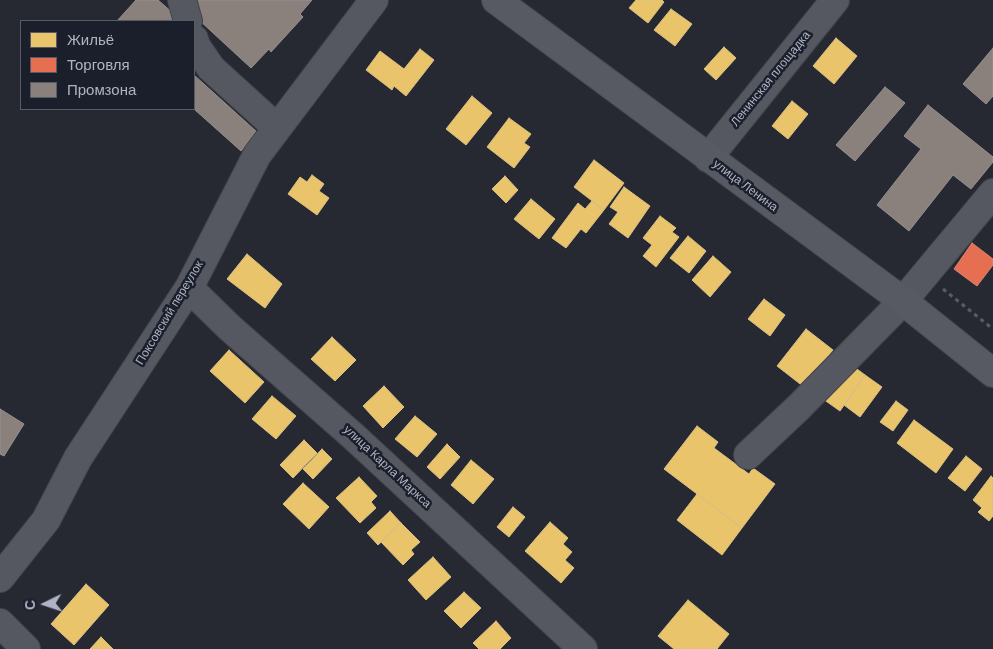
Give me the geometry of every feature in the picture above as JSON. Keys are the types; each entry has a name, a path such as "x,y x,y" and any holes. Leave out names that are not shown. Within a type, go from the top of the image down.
{"main road":[{"name":"улица Ленина","path":"496,0 903,301 993,372"}],"street":[{"path":"182,0 188,20"},
{"name":"Поксовский переулок","path":"0,578 46,520 78,458 189,288 256,155 374,0"},
{"name":"Ленинская площадка","path":"708,158 834,0"},
{"path":"195,42 211,68 277,128"},
{"path":"748,455 799,407 903,301 993,193"},
{"name":"улица Карла Маркса","path":"189,288 230,328 353,436 583,649"},
{"path":"0,623 26,649"}],"path":[{"path":"925,274 993,329"}],"building: Жильё":[{"path":"636,0 662,0 664,2 648,23 629,8"},
{"path":"671,9 692,24 675,46 654,30"},
{"path":"836,38 857,56 834,84 813,66"},
{"path":"724,47 736,58 716,80 704,69"},
{"path":"420,49 434,60 406,96 394,86 392,90 366,70 380,51 404,69"},
{"path":"472,96 492,113 466,145 446,129"},
{"path":"792,101 808,114 788,139 772,126"},
{"path":"509,118 531,134 524,143 530,147 514,168 487,147"},
{"path":"594,160 624,183 604,210 574,187"},
{"path":"312,175 324,184 319,191 329,198 317,215 288,194 300,177 307,182"},
{"path":"505,176 518,190 506,203 492,189"},
{"path":"624,187 650,206 628,238 609,224 618,212 610,207"},
{"path":"531,199 555,219 539,239 514,219"},
{"path":"592,201 604,210 586,233 581,229 566,248 552,238 578,203 585,209"},
{"path":"660,216 676,228 672,232 679,237 656,267 643,256 652,245 643,238"},
{"path":"688,236 706,251 689,273 670,258"},
{"path":"247,254 282,284 265,308 227,279"},
{"path":"713,256 731,272 710,297 692,280"},
{"path":"764,299 785,315 770,336 748,319"},
{"path":"806,329 833,350 804,387 777,366"},
{"path":"332,337 356,360 335,381 311,359"},
{"path":"229,350 264,382 245,403 210,371"},
{"path":"849,363 865,375 840,411 823,399"},
{"path":"865,375 882,387 860,417 844,405"},
{"path":"384,386 404,407 383,428 363,406"},
{"path":"272,396 296,416 276,439 252,419"},
{"path":"896,401 908,410 893,431 880,422"},
{"path":"415,416 437,434 417,457 395,439"},
{"path":"914,420 953,449 936,473 897,443"},
{"path":"697,426 718,442 714,448 749,474 753,468 775,484 742,528 664,469"},
{"path":"304,440 317,453 293,478 280,465"},
{"path":"447,444 460,457 440,479 427,467"},
{"path":"322,449 332,459 313,479 303,469"},
{"path":"966,456 982,469 965,491 948,478"},
{"path":"471,460 494,479 473,504 451,485"},
{"path":"991,476 993,478 993,516 989,521 978,512 982,508 973,500"},
{"path":"359,477 377,496 371,502 376,508 360,523 336,498"},
{"path":"303,483 329,507 309,529 283,504"},
{"path":"697,494 742,528 722,555 677,520"},
{"path":"513,507 525,517 509,537 497,527"},
{"path":"390,511 401,523 378,545 367,533"},
{"path":"550,522 568,538 563,544 572,552 565,560 574,568 561,583 525,551"},
{"path":"401,523 420,542 411,550 414,554 403,565 381,542"},
{"path":"433,557 451,577 426,600 408,580"},
{"path":"86,584 109,605 74,645 51,624"},
{"path":"464,592 481,608 461,628 444,611"},
{"path":"688,600 729,634 717,649 674,649 658,636"},
{"path":"496,621 511,638 500,649 479,649 473,643"},
{"path":"101,637 113,649 90,649"}],"building: Торговля":[{"path":"972,243 993,259 993,265 977,286 954,269"}],"building: Промзона":[{"path":"136,0 158,0 181,20 118,20"},
{"path":"195,0 312,0 300,14 303,17 271,52 269,49 251,68 198,19"},
{"path":"993,48 993,96 986,104 963,84"},
{"path":"195,76 257,132 241,151 195,110"},
{"path":"885,87 905,103 855,161 836,145"},
{"path":"928,105 993,157 993,162 971,189 953,175 909,231 877,205 921,149 904,136"},
{"path":"0,409 24,424 4,456 0,454"}]}
